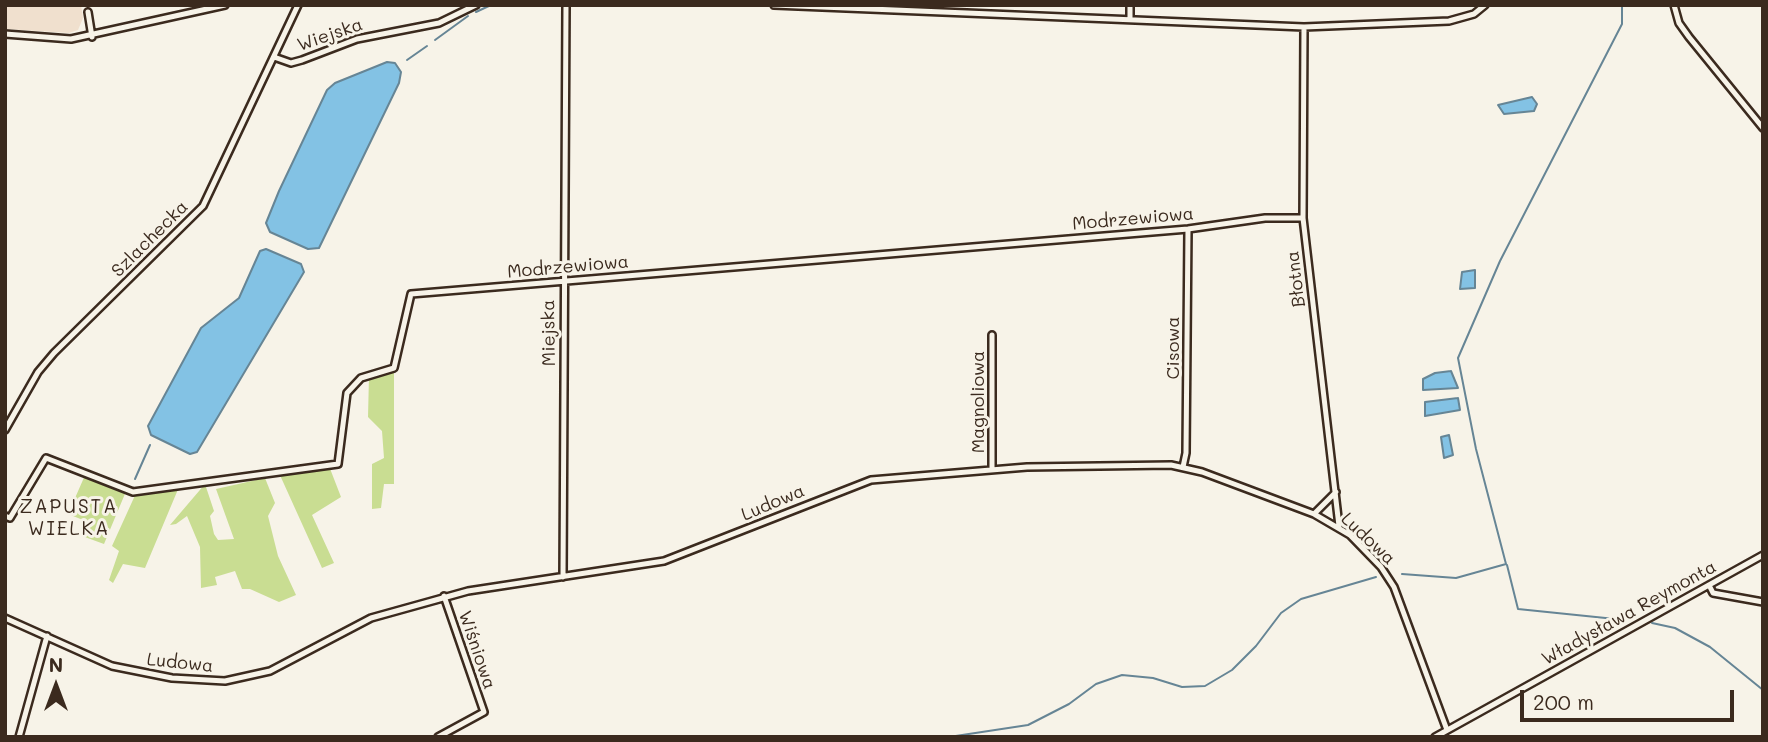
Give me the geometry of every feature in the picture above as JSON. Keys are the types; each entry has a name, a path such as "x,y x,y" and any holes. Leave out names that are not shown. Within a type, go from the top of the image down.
{"street":[{"path":"5,34 59,39 92,37 225,5"},
{"name":"Szlachecka","path":"5,430 38,372 54,353 203,206 298,5"},
{"name":"Wiejska","path":"274,57 292,63 357,39 439,23 476,5"},
{"name":"Miejska","path":"563,577 562,281 566,5"},
{"path":"774,5 1304,26 1449,21 1474,14 1485,5"},
{"path":"1130,5 1130,19"},
{"path":"1674,5 1679,23 1689,37 1763,128"},
{"path":"88,12 92,37"},
{"name":"Błotna","path":"1304,26 1303,218 1339,526"},
{"name":"Modrzewiowa","path":"5,516 10,518 46,458 133,492 338,464 347,393 361,378 394,369 411,294 1188,229 1265,218 1303,218"},
{"name":"Cisowa","path":"1183,467 1186,453 1188,229"},
{"name":"Magnoliowa","path":"992,335 992,469"},
{"name":"Ludowa","path":"5,618 112,666 138,673 225,681 270,671 371,618 444,596 644,566 683,555 871,480 992,469 1142,464 1183,467 1314,514 1339,526 1381,566 1394,587 1447,730"},
{"path":"1314,514 1336,492"},
{"path":"1760,557 1763,566"},
{"name":"Władysława Reymonta","path":"1435,737 1760,557"},
{"path":"1709,585 1713,593 1763,601"},
{"name":"Wiśniowa","path":"438,737 484,712 444,596"},
{"path":"19,737 47,636"}],"shaded area":[{"path":"5,5 81,5 83,18 78,30 69,33 5,29"}],"green space":[{"path":"394,368 394,484 384,484 381,508 372,509 372,464 384,458 382,431 368,417 369,376"},
{"path":"329,466 341,497 312,515 334,563 322,568 279,473"},
{"path":"86,473 127,489 104,544 82,536 88,522 68,514"},
{"path":"265,478 275,503 268,516 278,556 296,595 279,602 250,589 242,589 235,571 215,577 217,585 201,588 200,547 187,516 170,525 205,484 214,511 210,516 214,534 218,540 234,539 216,489"},
{"path":"179,487 145,568 123,564 113,583 109,580 119,551 112,546 137,491"}],"water":[{"path":"387,62 395,63 401,72 399,83 319,248 308,249 270,232 266,223 327,90 335,83"},
{"path":"1532,97 1537,104 1534,111 1504,114 1498,105"},
{"path":"266,249 301,264 304,272 197,452 190,454 151,435 148,426 201,328 239,298 260,251"},
{"path":"1475,270 1475,288 1460,289 1462,272"},
{"path":"1451,371 1458,388 1423,390 1423,379 1435,373"},
{"path":"1458,398 1460,410 1425,416 1425,402"},
{"path":"1449,435 1453,455 1444,458 1441,437"}],"waterway":[{"path":"476,12 491,5"},
{"path":"1402,574 1456,578 1506,564 1476,449 1458,358 1500,261 1622,24 1622,5"},
{"path":"435,40 468,16"},
{"path":"407,60 427,46"},
{"path":"135,479 150,445"},
{"path":"1507,565 1518,609 1625,620"},
{"path":"949,737 1028,725 1069,704 1096,684 1122,675 1153,678 1182,687 1205,686 1232,670 1256,646 1281,613 1301,599 1376,577"},
{"path":"1652,623 1675,628 1710,647 1763,690"}],"district":[{"name":"ZAPUSTA WIELKA","path":"69,518"}]}
